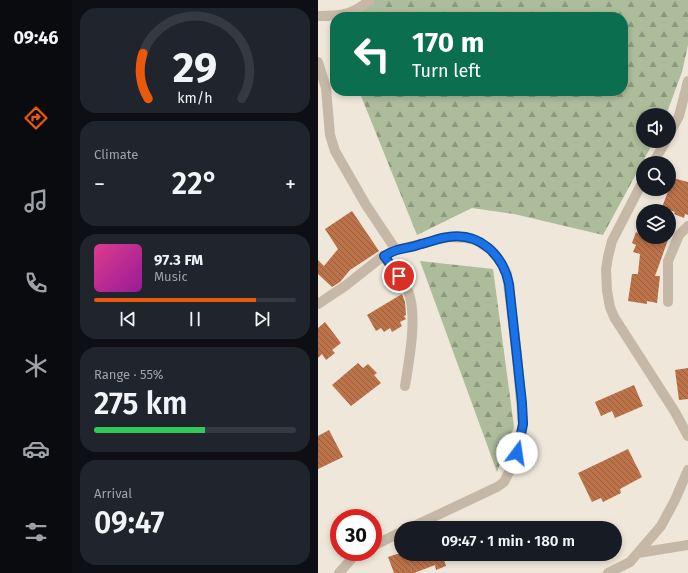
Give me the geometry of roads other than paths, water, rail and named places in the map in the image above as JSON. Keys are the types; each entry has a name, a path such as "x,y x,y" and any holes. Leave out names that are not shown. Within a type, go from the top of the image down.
{"street":[{"path":"352,12 370,0"},
{"path":"318,16 330,16"},
{"path":"318,62 326,88 330,135 335,151 366,205 396,250"},
{"path":"676,126 684,116 688,81"},
{"path":"636,195 612,241 606,269 608,296 614,317 675,412 688,436"},
{"path":"668,302 668,261 679,235 688,226"},
{"path":"318,304 346,286 384,256 396,250 449,237 476,240 497,256 507,274 522,403 523,424 521,439 512,466 504,482 497,487 425,521"},
{"path":"384,256 399,276 408,292 411,304 412,343 405,386"},
{"path":"608,573 630,562 661,526 676,500 688,470"},
{"path":"382,542 394,536"},
{"path":"638,553 688,545"},
{"path":"339,573 350,561"}]}
